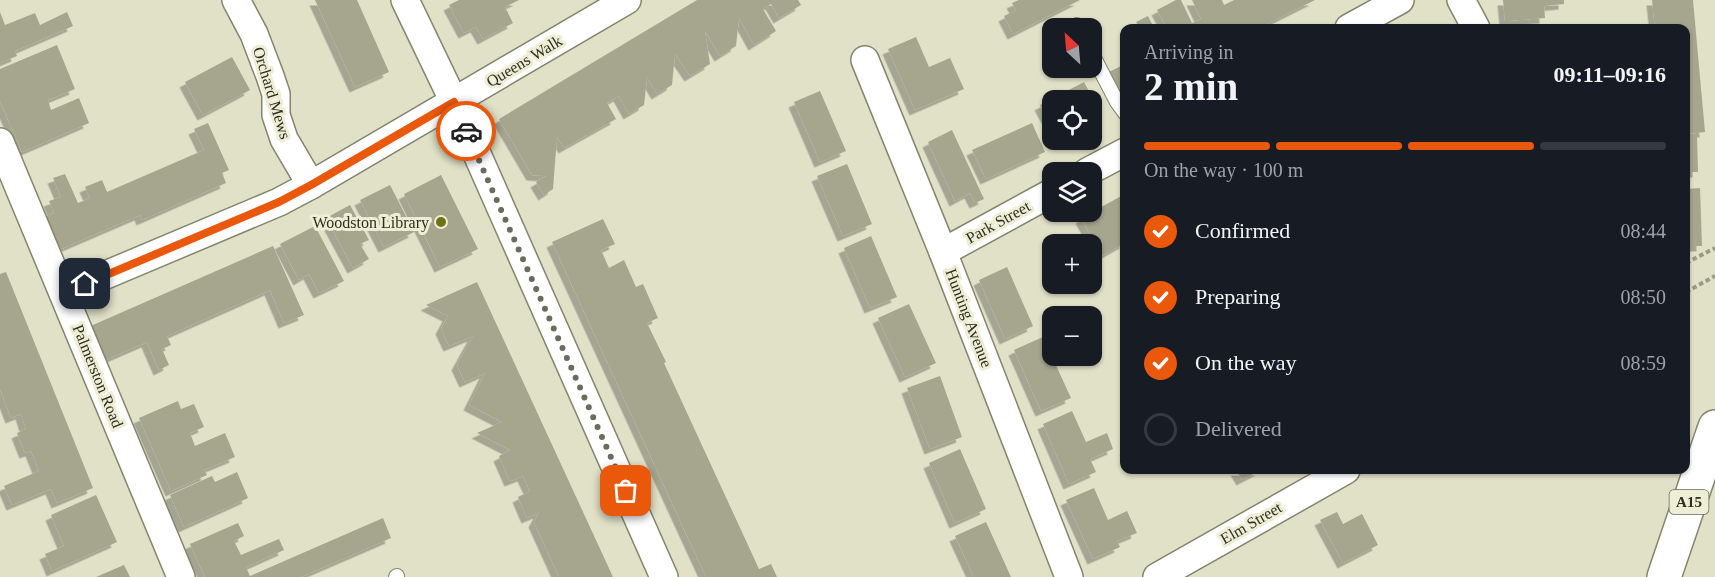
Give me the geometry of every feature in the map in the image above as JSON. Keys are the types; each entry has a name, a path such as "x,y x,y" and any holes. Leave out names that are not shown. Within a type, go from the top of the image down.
{"main road":[{"name":"A15","path":"1664,577 1715,427"}],"street":[{"name":"Orchard Mews","path":"237,0 254,34 270,76 276,94 276,116 284,139 311,185"},
{"path":"405,0 454,102 664,577"},
{"name":"Queens Walk","path":"63,293 279,202 627,0"},
{"path":"1356,24 1400,0"},
{"path":"1461,0 1474,24"},
{"name":"Hunting Avenue","path":"865,60 1070,577"},
{"name":"Palmerston Road","path":"0,142 181,577"},
{"path":"1102,164 1120,155"},
{"name":"Park Street","path":"943,252 1042,198"},
{"name":"Elm Street","path":"1157,577 1339,474"}],"lane":[{"path":"1102,73 1120,106"}],"path":[{"path":"1690,261 1715,248"},
{"path":"1690,290 1715,276"}],"building":[{"path":"315,0 357,0 389,72 355,87"},
{"path":"459,0 519,0 505,7 513,23 483,39 476,27 464,33 449,5"},
{"path":"697,0 798,0 801,5 779,18 771,4 763,9 776,31 754,45 739,18 736,46 720,56 705,31 710,64 690,76 675,54 672,85 657,94 647,77 644,105 629,114 619,96 607,103 616,119 564,148 557,137 553,189 544,195 536,182 546,176 532,175 499,119"},
{"path":"1019,0 1080,0 1013,34 1004,16 1016,10 1012,3"},
{"path":"1176,0 1181,0 1192,23 1201,19 1192,0 1222,0 1224,5 1234,0 1315,0 1267,24 1165,24 1157,10"},
{"path":"1503,0 1564,0 1564,4 1544,6 1545,18 1505,21"},
{"path":"1652,0 1693,0 1705,132 1690,134 1690,24 1655,24"},
{"path":"0,12 5,25 35,13 40,25 67,12 73,26 15,51 17,56 0,63"},
{"path":"1148,16 1152,24 1137,24 1136,22"},
{"path":"916,37 929,67 950,58 964,89 915,110 888,49"},
{"path":"57,45 75,89 48,100 51,110 79,98 89,123 22,152 0,101 0,69"},
{"path":"232,57 250,90 203,115 185,82"},
{"path":"1120,66 1120,93 1109,72"},
{"path":"1084,82 1088,90 1069,90"},
{"path":"820,91 846,151 820,162 794,102"},
{"path":"208,123 229,170 222,173 226,183 142,220 140,215 54,252 39,219 54,213 49,201 61,197 53,178 65,174 78,203 90,198 85,187 102,180 107,192 204,150 194,129"},
{"path":"1032,123 1042,150 1045,152 986,179 972,150"},
{"path":"952,130 984,199 975,203 970,193 955,201 928,142"},
{"path":"1690,136 1697,136 1698,172 1690,172"},
{"path":"847,164 872,224 843,236 817,176"},
{"name":"Woodston Library","path":"441,175 478,249 440,267 404,194"},
{"path":"390,185 414,232 384,247 360,200"},
{"path":"1700,188 1702,246 1690,246 1690,189"},
{"path":"1120,197 1120,246 1102,256 1102,234 1090,234 1083,222 1102,222 1102,207"},
{"path":"350,205 369,240 360,244 369,259 353,268 326,218"},
{"path":"603,219 615,244 601,250 609,268 624,260 636,287 643,284 658,318 647,323 666,362 664,363 759,569 771,564 777,577 706,577 552,242"},
{"path":"315,226 344,281 319,293 309,274 299,280 280,244"},
{"path":"871,236 897,297 870,308 844,248"},
{"path":"273,246 304,315 284,323 270,290 167,336 171,345 162,349 169,365 159,370 147,342 101,362 86,328"},
{"path":"1007,267 1033,326 1005,339 979,280"},
{"path":"6,272 93,488 57,503 51,489 12,505 4,486 39,471 31,451 25,453 17,433 26,429 21,414 11,418 0,389 0,274"},
{"path":"477,282 613,577 559,577 534,522 539,513 527,518 518,497 530,491 523,476 510,481 499,456 510,450 477,433 502,422 469,405 485,373 465,382 457,365 473,336 449,346 441,329 448,316 426,305"},
{"path":"909,304 936,363 905,377 878,318"},
{"path":"1042,337 1042,366 1056,366 1071,398 1041,411 1014,350"},
{"path":"940,376 962,437 930,449 907,388"},
{"path":"178,401 181,409 194,404 204,427 190,433 195,446 225,433 235,457 204,470 207,475 171,491 139,418"},
{"path":"1072,411 1086,442 1107,433 1113,449 1090,459 1096,472 1069,484 1043,424"},
{"path":"960,449 986,509 955,523 929,463"},
{"path":"237,472 248,498 184,527 170,495 212,476 215,482"},
{"path":"1238,474 1253,474 1242,480"},
{"path":"1094,488 1108,520 1127,511 1137,533 1117,541 1120,547 1093,559 1066,500"},
{"path":"96,495 117,542 52,571 45,554 64,546 51,515"},
{"path":"1337,512 1343,524 1362,514 1378,545 1343,563 1320,520"},
{"path":"383,518 391,538 301,577 205,577 190,544 238,523 244,536 234,541 241,555 279,539 284,550 246,567 250,576"},
{"path":"986,522 1011,577 974,577 955,536"},
{"path":"124,565 130,577 96,577"}],"way so far":[{"path":"466,131 626,491"}],"place":[{"name":"Woodston Library","path":"441,222"}],"route":[{"path":"85,284 279,202 454,102 466,131"}]}
